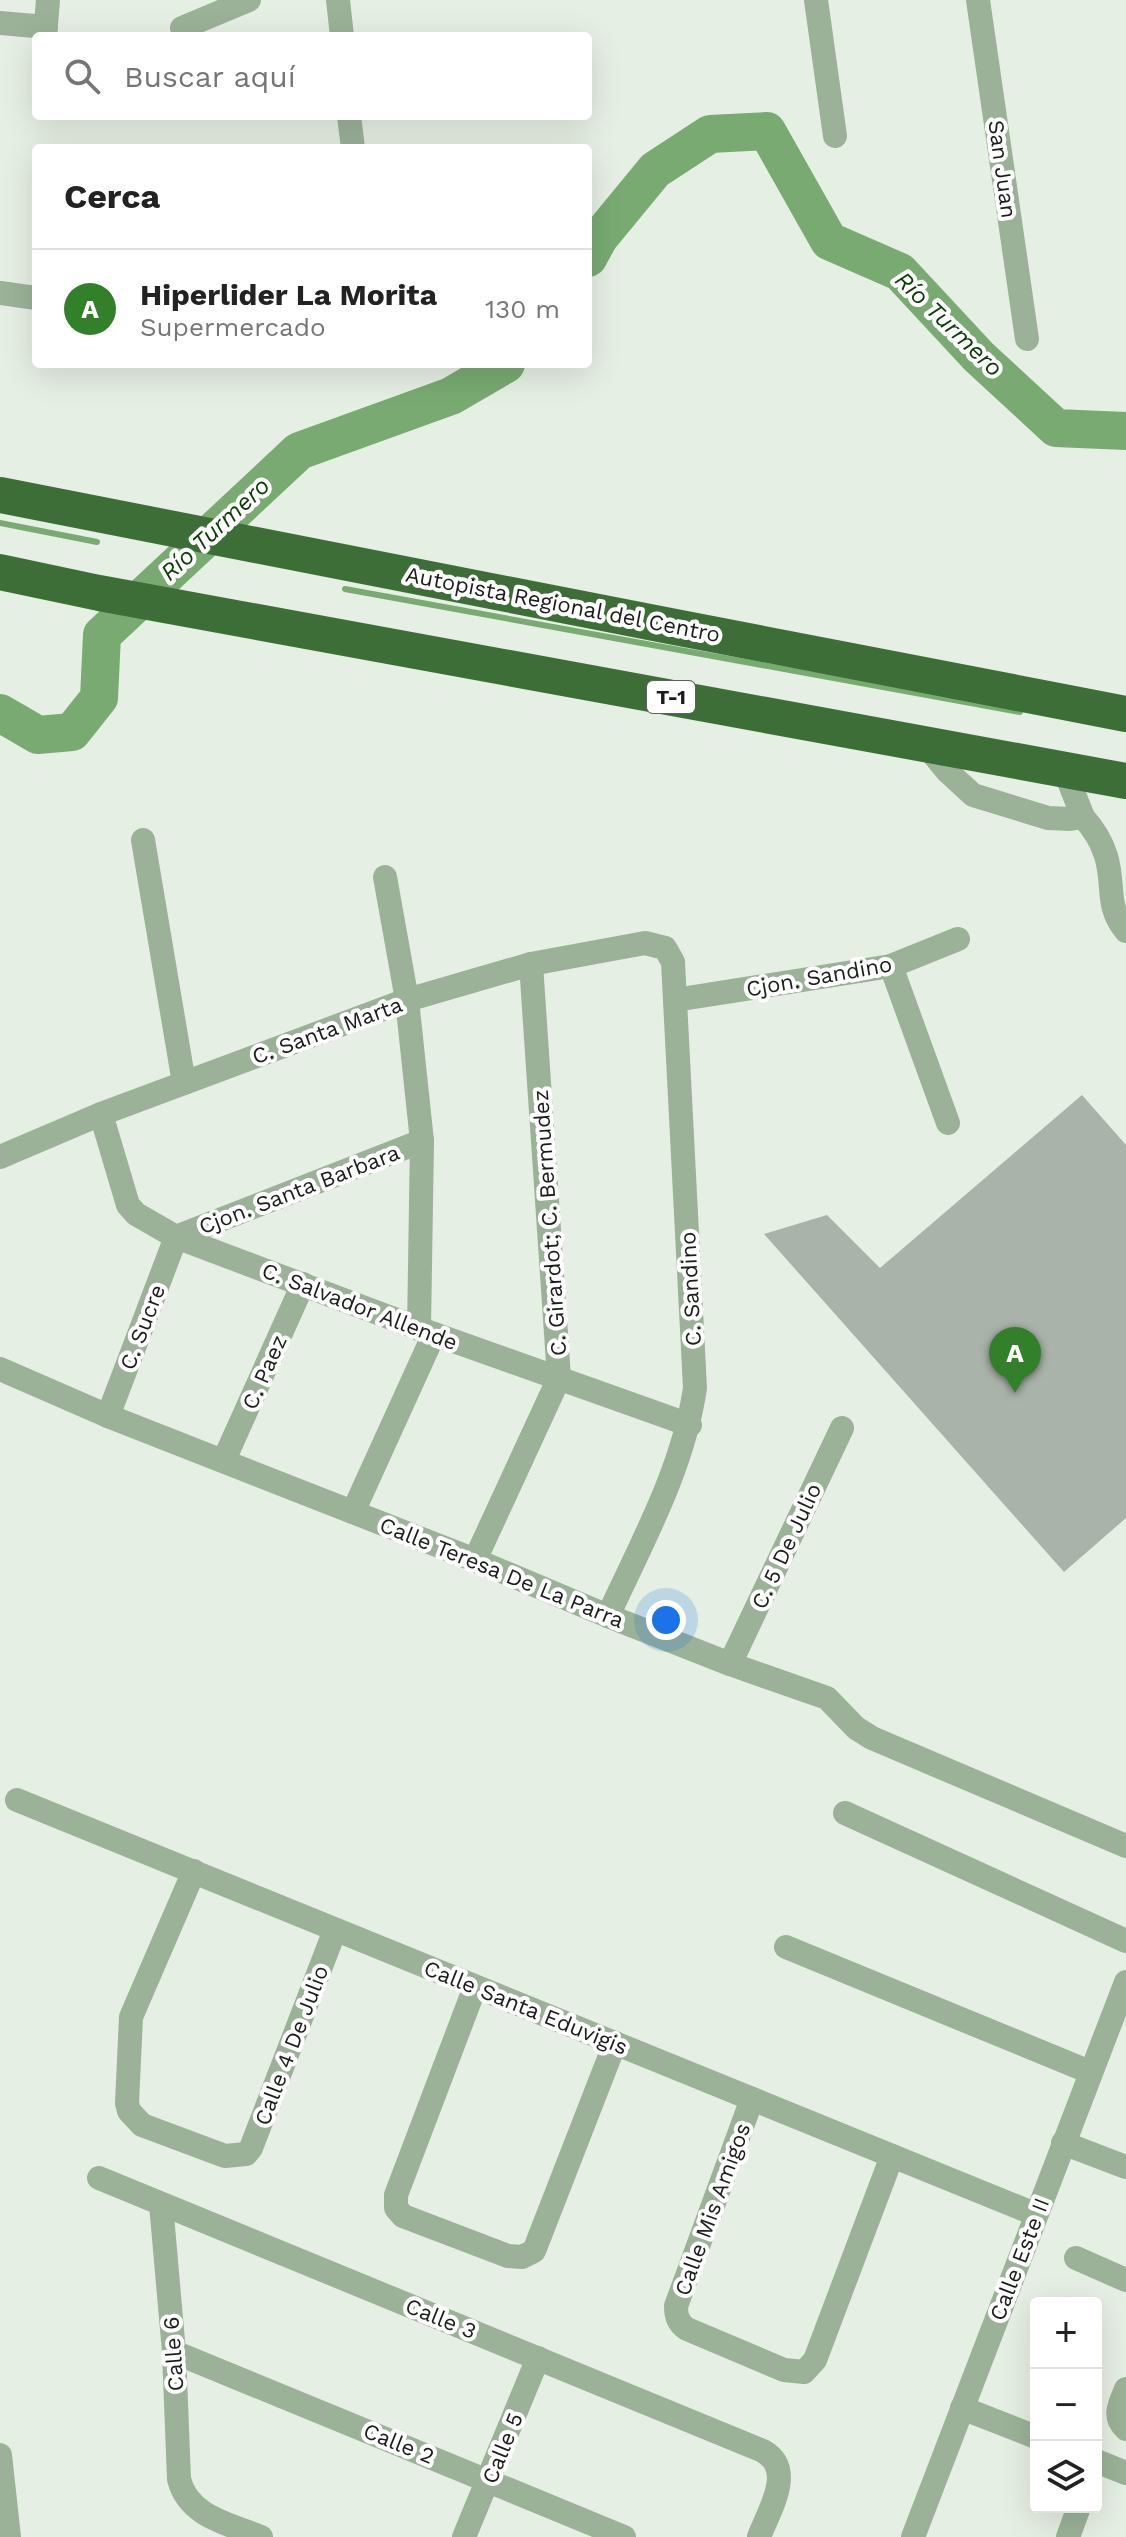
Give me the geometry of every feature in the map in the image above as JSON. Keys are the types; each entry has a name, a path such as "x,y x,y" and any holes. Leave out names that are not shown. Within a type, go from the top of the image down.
{"highway":[{"name":"Autopista Regional del Centro","path":"0,495 1126,714"},
{"name":"T-1","path":"0,572 99,593 1126,781"}],"street":[{"path":"0,23 46,32 48,0"},
{"path":"182,28 249,0"},
{"path":"338,0 342,32"},
{"path":"816,0 835,136"},
{"name":"San Juan","path":"978,0 1027,339"},
{"path":"350,120 352,144"},
{"path":"0,293 32,297"},
{"path":"924,743 948,772 973,795 1048,818 1083,817"},
{"path":"1064,769 1083,817 1116,853 1112,907 1126,931"},
{"path":"143,840 184,1083"},
{"path":"353,1512 426,1332 422,1141 407,1000 385,877"},
{"name":"Cjon. Sandino","path":"675,1000 891,966 958,939"},
{"name":"C. Santa Marta","path":"0,1157 101,1114 407,1000 531,964 645,943 665,948"},
{"name":"C. Sandino","path":"608,1616 678,1463 690,1425 695,1388 673,962 665,948"},
{"name":"C. Girardot; C. Bermudez","path":"475,1560 559,1378 531,964"},
{"path":"891,966 948,1123"},
{"name":"C. Salvador Allende","path":"101,1114 128,1205 136,1214 176,1237 426,1332 690,1425"},
{"name":"Cjon. Santa Barbara","path":"176,1237 422,1141"},
{"name":"C. Sucre","path":"108,1416 176,1237"},
{"name":"C. Paez","path":"224,1460 303,1284"},
{"name":"Calle Teresa De La Parra","path":"0,1369 108,1416 475,1560 608,1616 827,1698 856,1728 872,1738 1126,1846"},
{"name":"C. 5 De Julio","path":"730,1664 842,1428"},
{"name":"Calle Santa Eduvigis","path":"17,1800 1035,2214"},
{"path":"845,1813 1126,1941"},
{"name":"Calle 4 De Julio","path":"194,1871 131,2017 126,2093 129,2111 142,2125 225,2156 240,2156 251,2148 335,1930"},
{"path":"786,1947 1090,2072"},
{"name":"Calle Este II","path":"913,2537 1126,1982"},
{"path":"475,1987 396,2195 396,2208 403,2216 508,2256 522,2257 534,2251 615,2043"},
{"name":"Calle Mis Amigos","path":"752,2099 676,2306 678,2320 687,2329 784,2370 804,2372 815,2360 892,2156"},
{"path":"1063,2143 1126,2167"},
{"name":"Calle 3","path":"99,2178 763,2451 778,2464 779,2484 759,2537"},
{"name":"Calle 6","path":"161,2204 174,2352 179,2479 188,2502 198,2511 261,2537"},
{"path":"1076,2258 1126,2280"},
{"name":"Calle 2","path":"174,2352 624,2537"},
{"name":"Calle 5","path":"464,2537 538,2358"},
{"path":"1126,2389 1117,2416 1126,2429"},
{"path":"962,2408 1030,2435"},
{"path":"0,2455 9,2537"},
{"path":"1102,2463 1126,2473"},
{"path":"1068,2537 1077,2513"}],"building":[{"path":"1082,1095 1126,1145 1126,1518 1064,1572 764,1234 827,1215 880,1268"}],"waterway":[{"name":"Río Turmero","path":"592,251 655,170 710,134 767,131 829,241 900,272 979,357 1056,428 1126,431"},
{"name":"Río Turmero","path":"0,713 38,735 72,732 99,698 102,635 299,451 451,396 499,368"},
{"path":"0,523 97,542"},
{"path":"345,589 1020,712"}],"place":[{"name":"Hiperlider La Morita","path":"1015,1393"}]}
